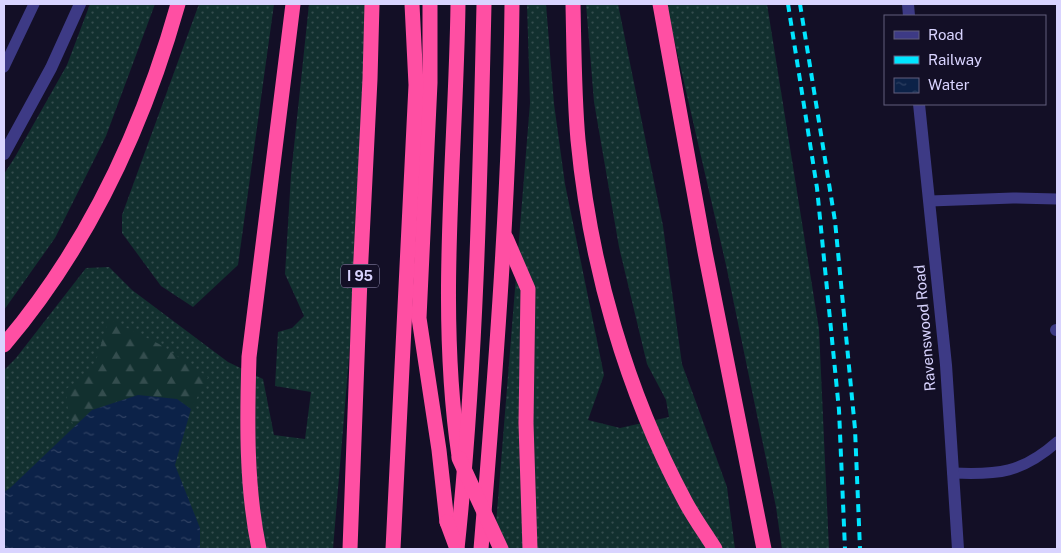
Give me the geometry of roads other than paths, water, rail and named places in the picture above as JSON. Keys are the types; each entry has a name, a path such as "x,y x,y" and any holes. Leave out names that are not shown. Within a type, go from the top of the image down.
{"highway":[{"path":"4,345 53,282 102,200 144,106 178,4"},
{"path":"259,549 251,495 248,409 249,357 294,4"},
{"name":"I 95","path":"350,549 372,4"},
{"path":"392,549 416,85 412,4"},
{"path":"430,4 430,83 419,318 439,450 447,522 457,549"},
{"path":"458,4 448,309 453,419 459,458 501,549"},
{"path":"457,549 463,487 479,233 484,4"},
{"path":"481,549 504,234 509,143 512,4"},
{"path":"573,4 578,139 595,255 626,364 657,444 686,502 715,549"},
{"path":"660,4 707,262 764,549"},
{"path":"504,234 528,289 526,423 530,549"}],"street":[{"path":"4,154 35,100 80,4"},
{"name":"Ravenswood Road","path":"919,105 946,365 958,549"}],"lane":[{"path":"4,67 34,4"},
{"path":"930,201 1013,198 1057,199"},
{"path":"953,473 987,474 1017,468 1041,456 1057,442"}],"water":[{"path":"138,395 177,399 191,409 175,465 200,528 200,549 4,549 4,492 92,410"}],"railway":[{"path":"788,4 817,188 839,410 845,549"},
{"path":"800,4 835,221 855,429 860,549"}]}
